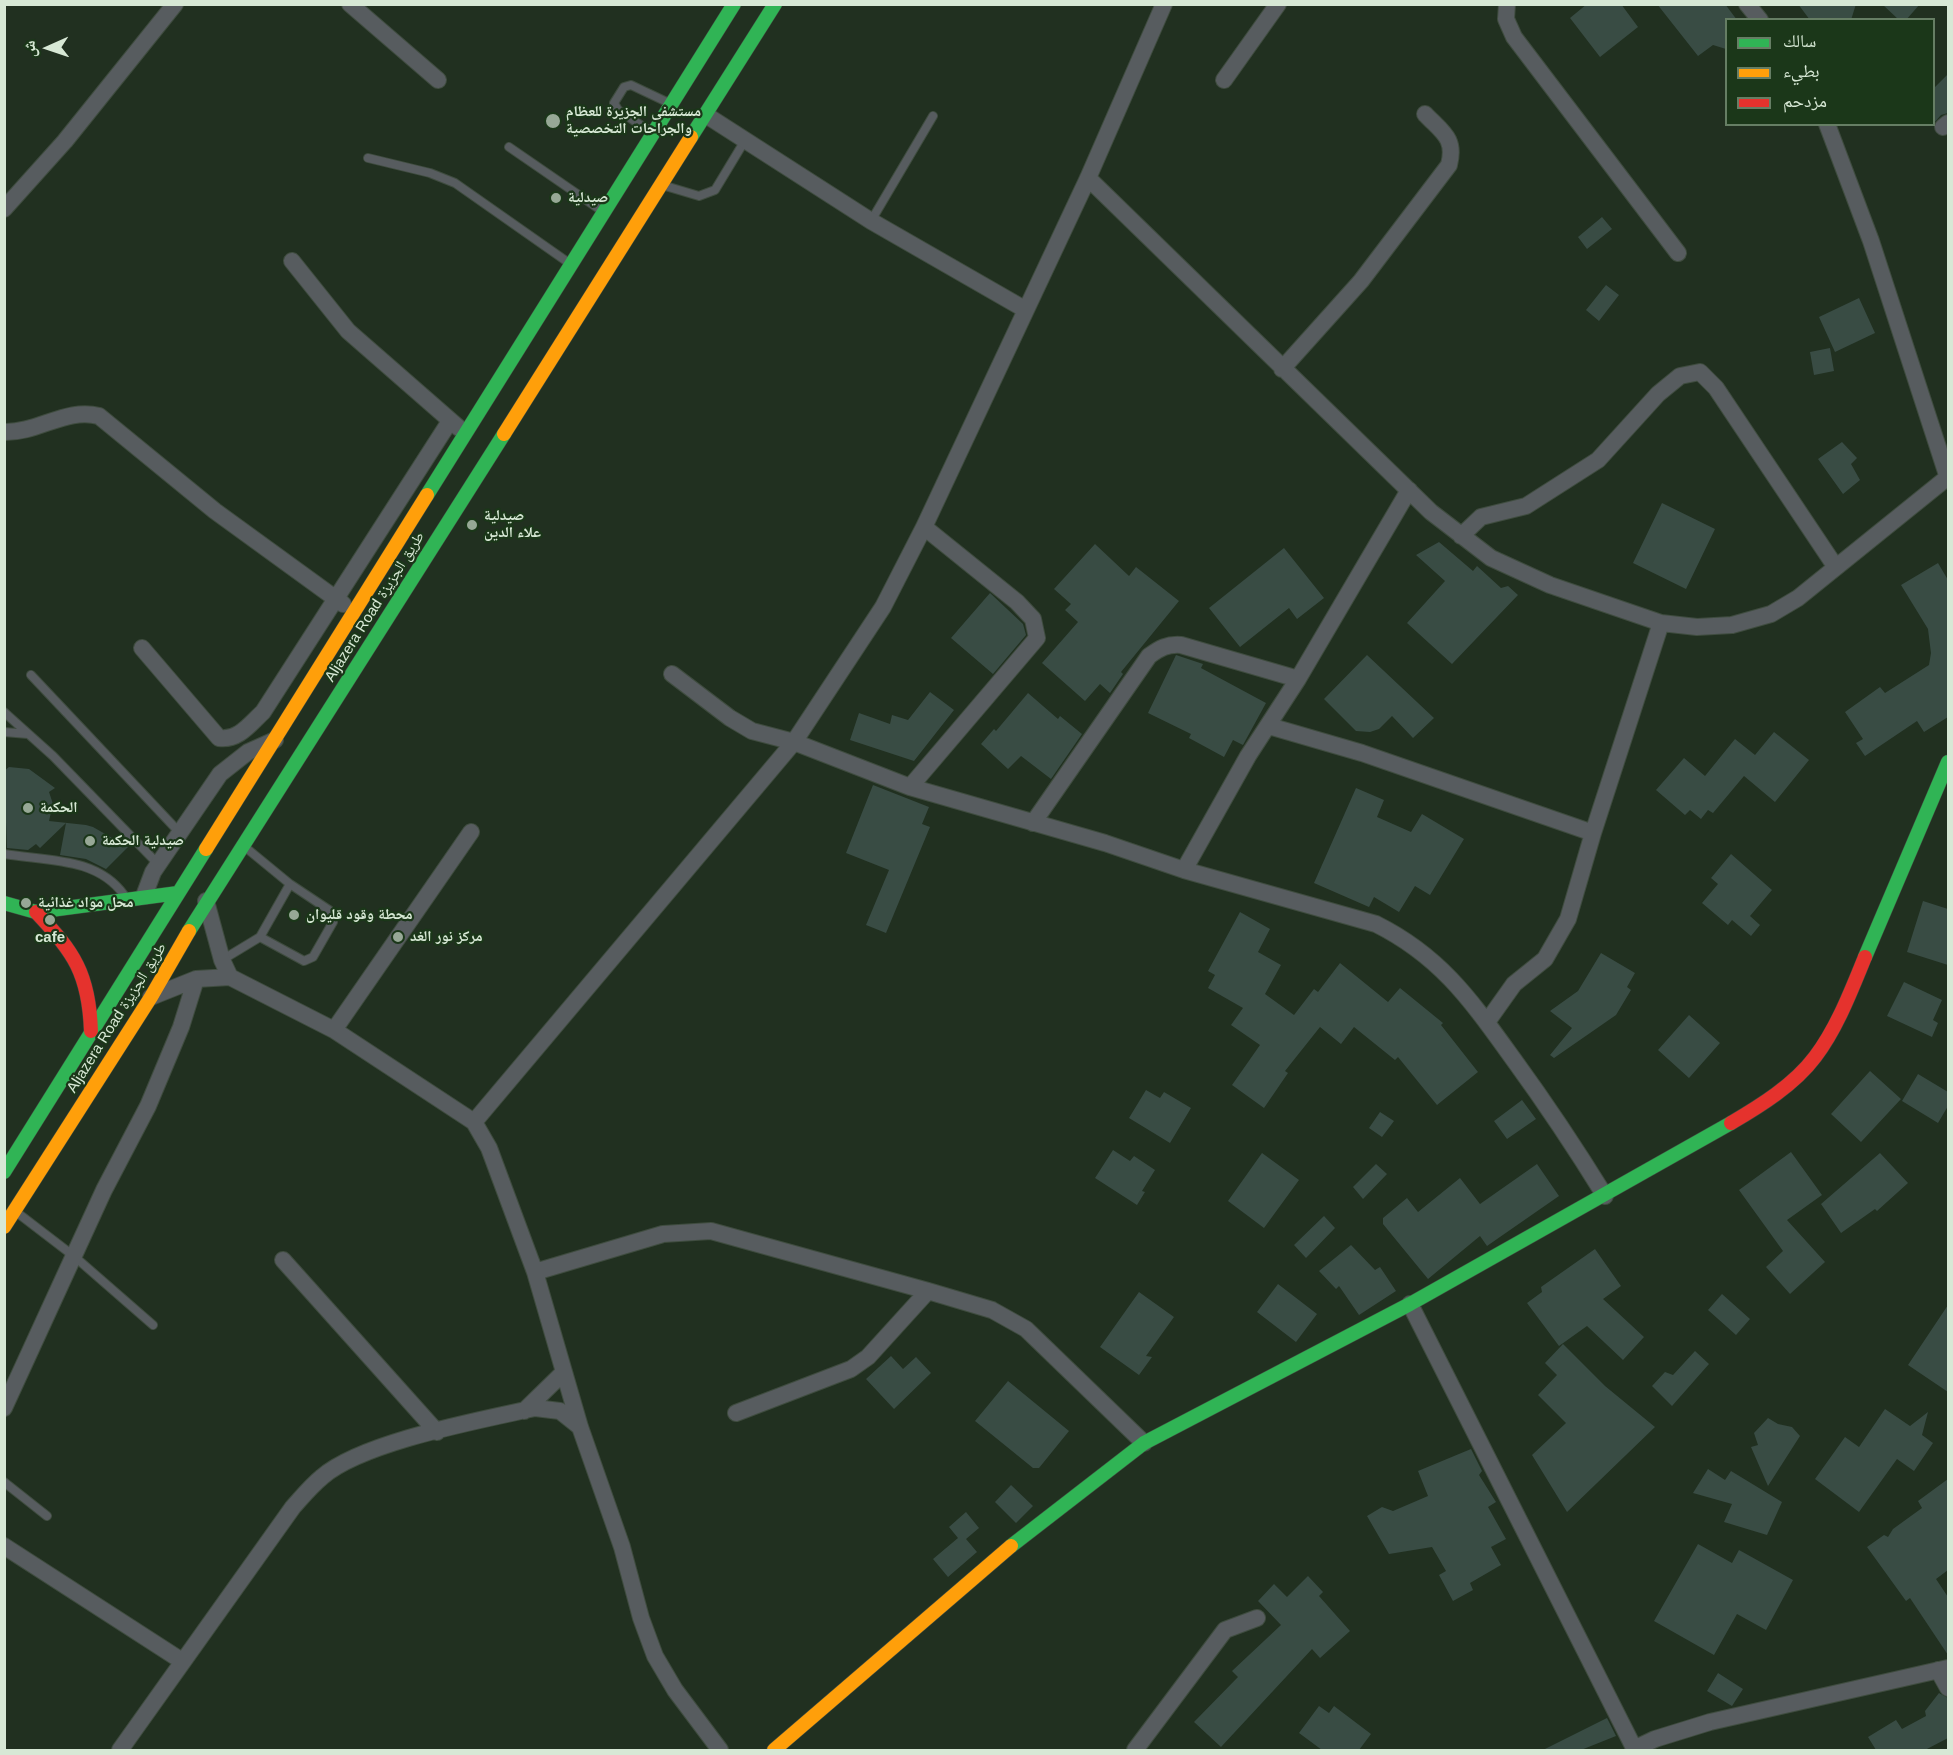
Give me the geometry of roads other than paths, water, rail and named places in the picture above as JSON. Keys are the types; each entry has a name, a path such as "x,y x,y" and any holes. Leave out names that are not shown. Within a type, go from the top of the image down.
{"main road":[{"name":"Aljazera Road طريق الجزيزة","path":"4,1172 735,4"},
{"name":"Aljazera Road طريق الجزيزة","path":"4,1227 151,997 206,901 244,846 775,4"},
{"path":"774,1750 1026,1533 1144,1443 1410,1304 1605,1196 1755,1109 1793,1080 1815,1057 1849,996 1948,762"},
{"path":"4,903 36,912 126,898 178,893"},
{"path":"36,912 69,946 83,968 91,1011 91,1031"}],"street":[{"path":"4,209 65,141 175,4"},
{"path":"350,4 438,80"},
{"path":"474,1122 794,742 883,607 924,526 1088,178 1164,4"},
{"path":"1224,80 1278,4"},
{"path":"1507,4 1506,19 1514,38 1678,253"},
{"path":"1748,4 1758,18"},
{"path":"1282,369 1361,281 1449,165 1452,146 1448,138 1425,114"},
{"path":"706,115 744,142 871,221 1026,310"},
{"path":"1088,178 1431,512 1491,558 1550,585 1661,623 1697,627 1732,625 1771,614 1798,598 1835,566 1948,478 1871,241 1828,126"},
{"path":"292,261 348,331 466,435"},
{"path":"1461,536 1481,517 1526,506 1598,460 1658,394 1680,376 1700,372 1716,388 1835,566"},
{"path":"4,432 18,433 83,412 99,416 215,511 336,600 356,612"},
{"path":"142,648 219,738 228,740 237,736 263,712 450,421"},
{"path":"1184,870 1248,756 1298,679 1409,490"},
{"path":"910,788 1037,638 1034,619 1017,602 924,526"},
{"path":"1487,1022 1514,984 1545,959 1559,940 1579,888 1593,832 1661,623"},
{"path":"1033,823 1149,656 1158,650 1169,645 1181,645 1298,679"},
{"path":"672,674 730,718 752,731 794,742 910,788 1184,870 1376,924 1402,937 1448,973 1487,1022 1563,1128 1605,1196"},
{"path":"273,696 294,710"},
{"path":"1269,726 1362,753 1593,832"},
{"path":"144,896 149,880 158,864 220,774 248,752 276,739"},
{"path":"334,1030 471,832"},
{"path":"206,901 222,960 230,977"},
{"path":"151,997 196,979 230,977 334,1030 474,1122 489,1148 535,1272 580,1427 656,1656 675,1690 720,1750"},
{"path":"4,1408 104,1190 148,1106 181,1027 196,979"},
{"path":"535,1272 663,1234 711,1231 928,1291 993,1310 1026,1329 1144,1443"},
{"path":"284,1260 437,1432"},
{"path":"736,1413 851,1369 868,1357 928,1291"},
{"path":"1410,1304 1634,1750 1655,1739 1710,1722 1943,1669 1948,1688"},
{"path":"524,1411 564,1372"},
{"path":"120,1750 293,1507 322,1476 339,1465 386,1445 535,1408 560,1411 580,1427"},
{"path":"4,1546 182,1661"},
{"path":"1135,1750 1225,1630 1257,1618"}],"lane":[{"path":"654,134 618,110 614,103 624,87 631,85 672,105"},
{"path":"871,221 933,116"},
{"path":"662,185 699,196 715,190 744,142"},
{"path":"509,147 604,213"},
{"path":"368,158 430,173 456,183 572,265"},
{"path":"31,675 180,833"},
{"path":"4,712 158,864"},
{"path":"4,732 28,734"},
{"path":"244,846 290,884 329,910 333,922 313,957 304,961 260,937"},
{"path":"4,854 81,865 112,879 126,898"},
{"path":"222,960 260,937 290,884"},
{"path":"15,1211 75,1257 153,1325"},
{"path":"4,1482 47,1516"}],"place":[{"name":"مستشفى الجزيرة للعظام والجراحات التخصصية","path":"553,121"},
{"name":"صيدلية","path":"556,198"},
{"name":"صيدلية علاء الدين","path":"472,525"},
{"name":"الحكمة","path":"28,808"},
{"name":"صيدلية الحكمة","path":"90,841"},
{"name":"محل مواد غذائية","path":"26,903"},
{"name":"محطة وقود قليوان","path":"294,915"},
{"name":"cafe","path":"50,920"},
{"name":"مركز نور الغد","path":"398,937"}]}
